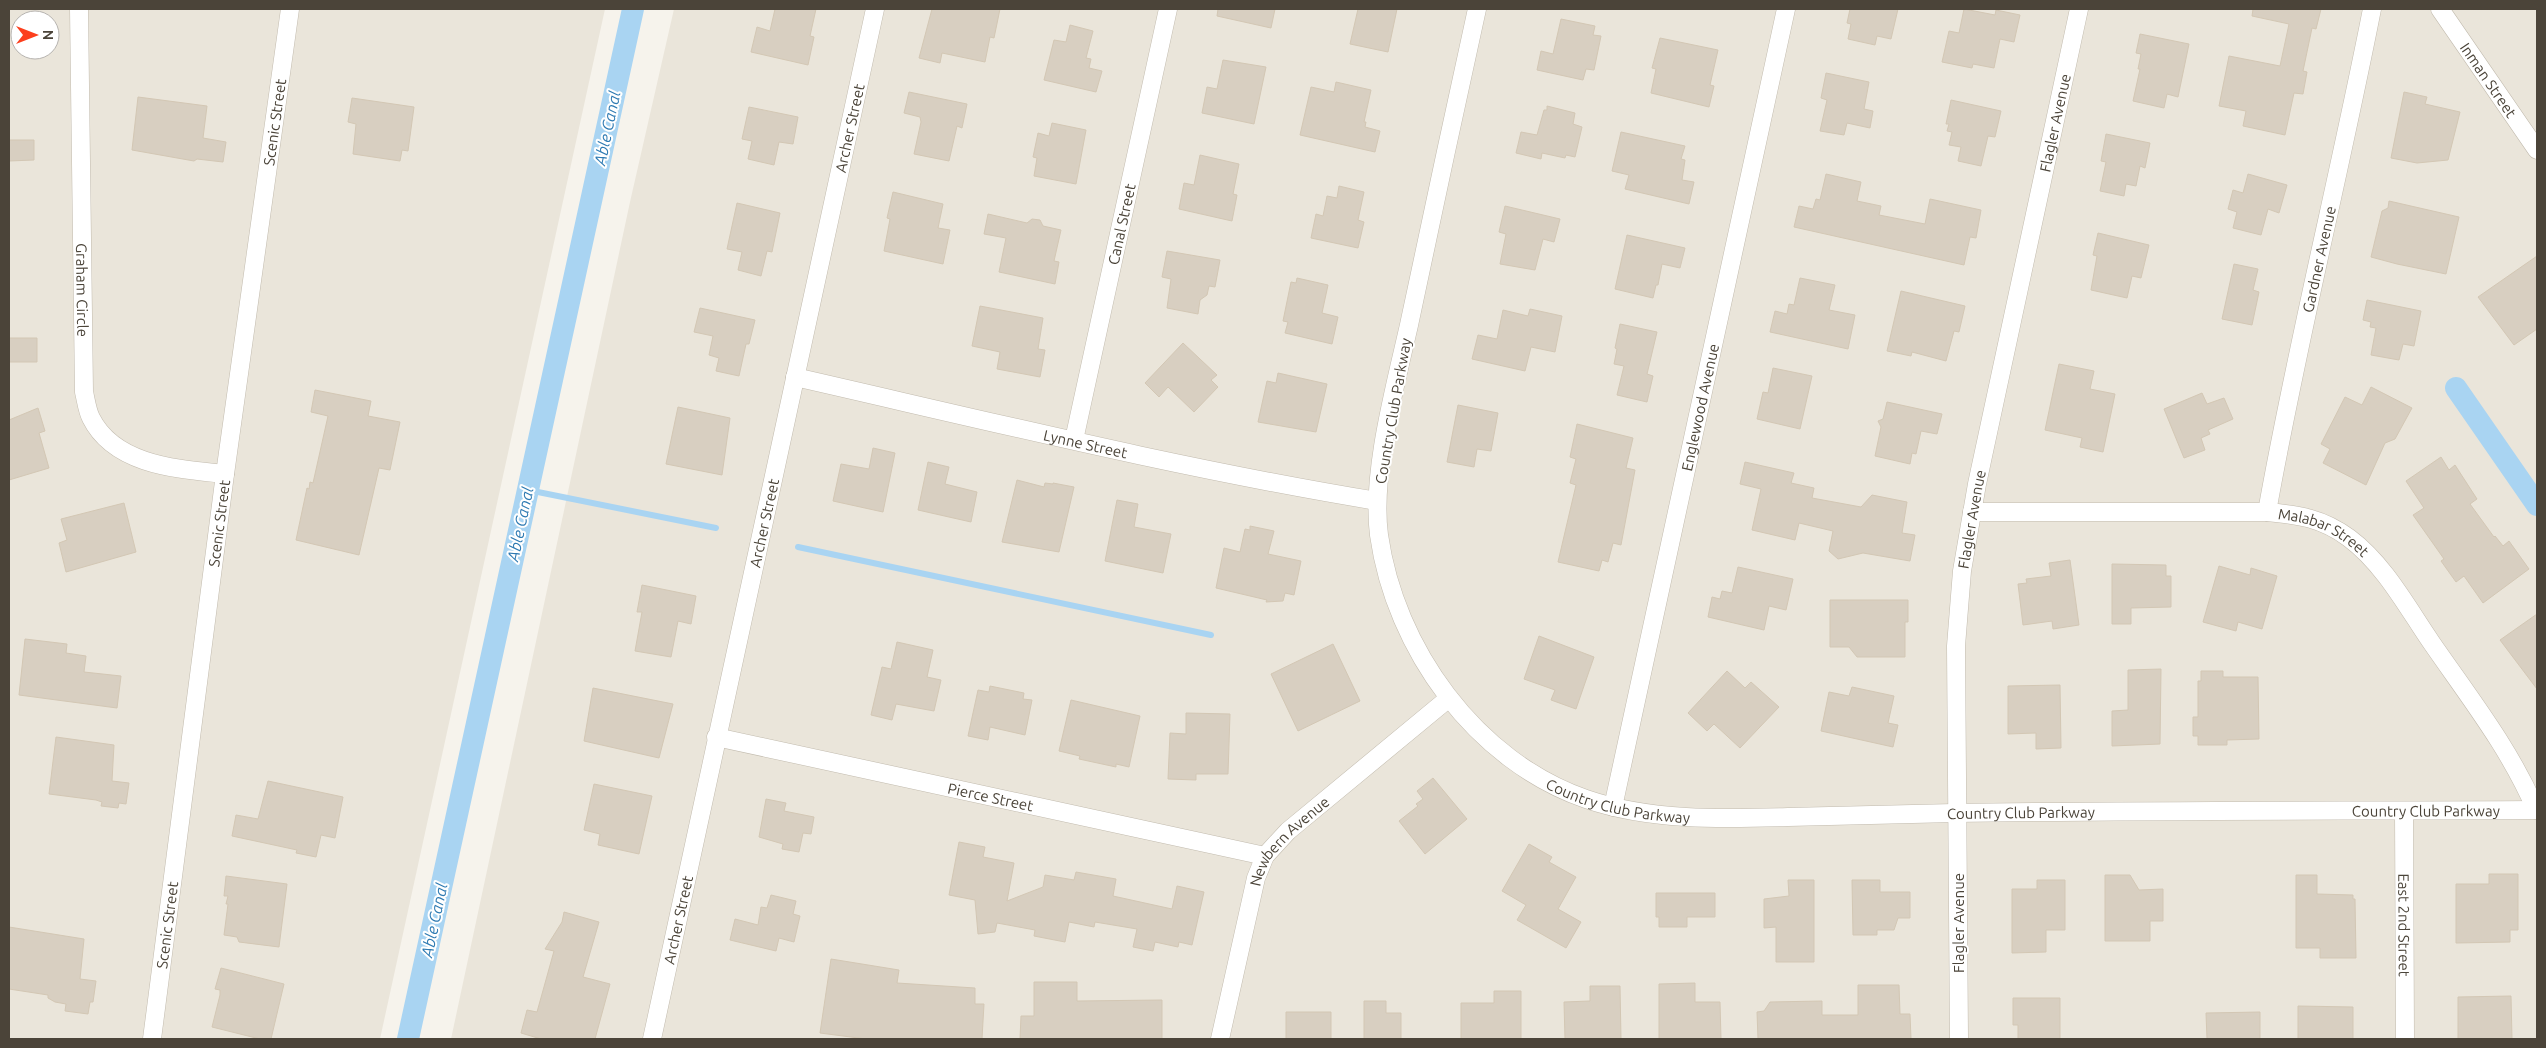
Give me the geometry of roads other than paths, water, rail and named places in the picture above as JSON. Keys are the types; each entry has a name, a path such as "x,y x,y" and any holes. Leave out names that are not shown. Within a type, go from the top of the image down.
{"street":[{"name":"Graham Circle","path":"79,9 84,392 90,418 106,439 128,454 179,469 225,474"},
{"name":"Scenic Street","path":"152,1039 225,474 290,9"},
{"name":"Archer Street","path":"652,1039 875,9"},
{"name":"Canal Street","path":"1074,440 1168,9"},
{"name":"Country Club Parkway","path":"1477,9 1388,420 1377,501 1380,541 1394,595 1420,655 1449,698 1471,724 1497,747 1560,788 1613,807 1644,813 1699,817 1957,813 2537,810"},
{"name":"Englewood Avenue","path":"1613,807 1786,9"},
{"name":"Flagler Avenue","path":"1959,1039 1956,646 1962,571 1972,512 2079,9"},
{"name":"Gardner Avenue","path":"2267,512 2287,401 2353,107 2372,9"},
{"name":"Inman Street","path":"2440,9 2537,150"},
{"name":"Lynne Street","path":"795,378 1074,440 1322,492 1377,501"},
{"name":"Malabar Street","path":"1972,512 2267,512 2303,515 2326,524 2349,538 2368,555 2394,588 2514,763 2537,810"},
{"name":"Newbern Avenue","path":"1220,1039 1256,878 1265,856 1288,831 1449,698"},
{"name":"Pierce Street","path":"716,737 1265,856"},
{"name":"East 2nd Street","path":"2404,810 2404,1039"}],"waterway":[{"name":"Able Canal","path":"408,1039 633,9"},
{"path":"2456,388 2537,505"},
{"path":"528,490 716,528"},
{"path":"798,547 1211,635"}]}
